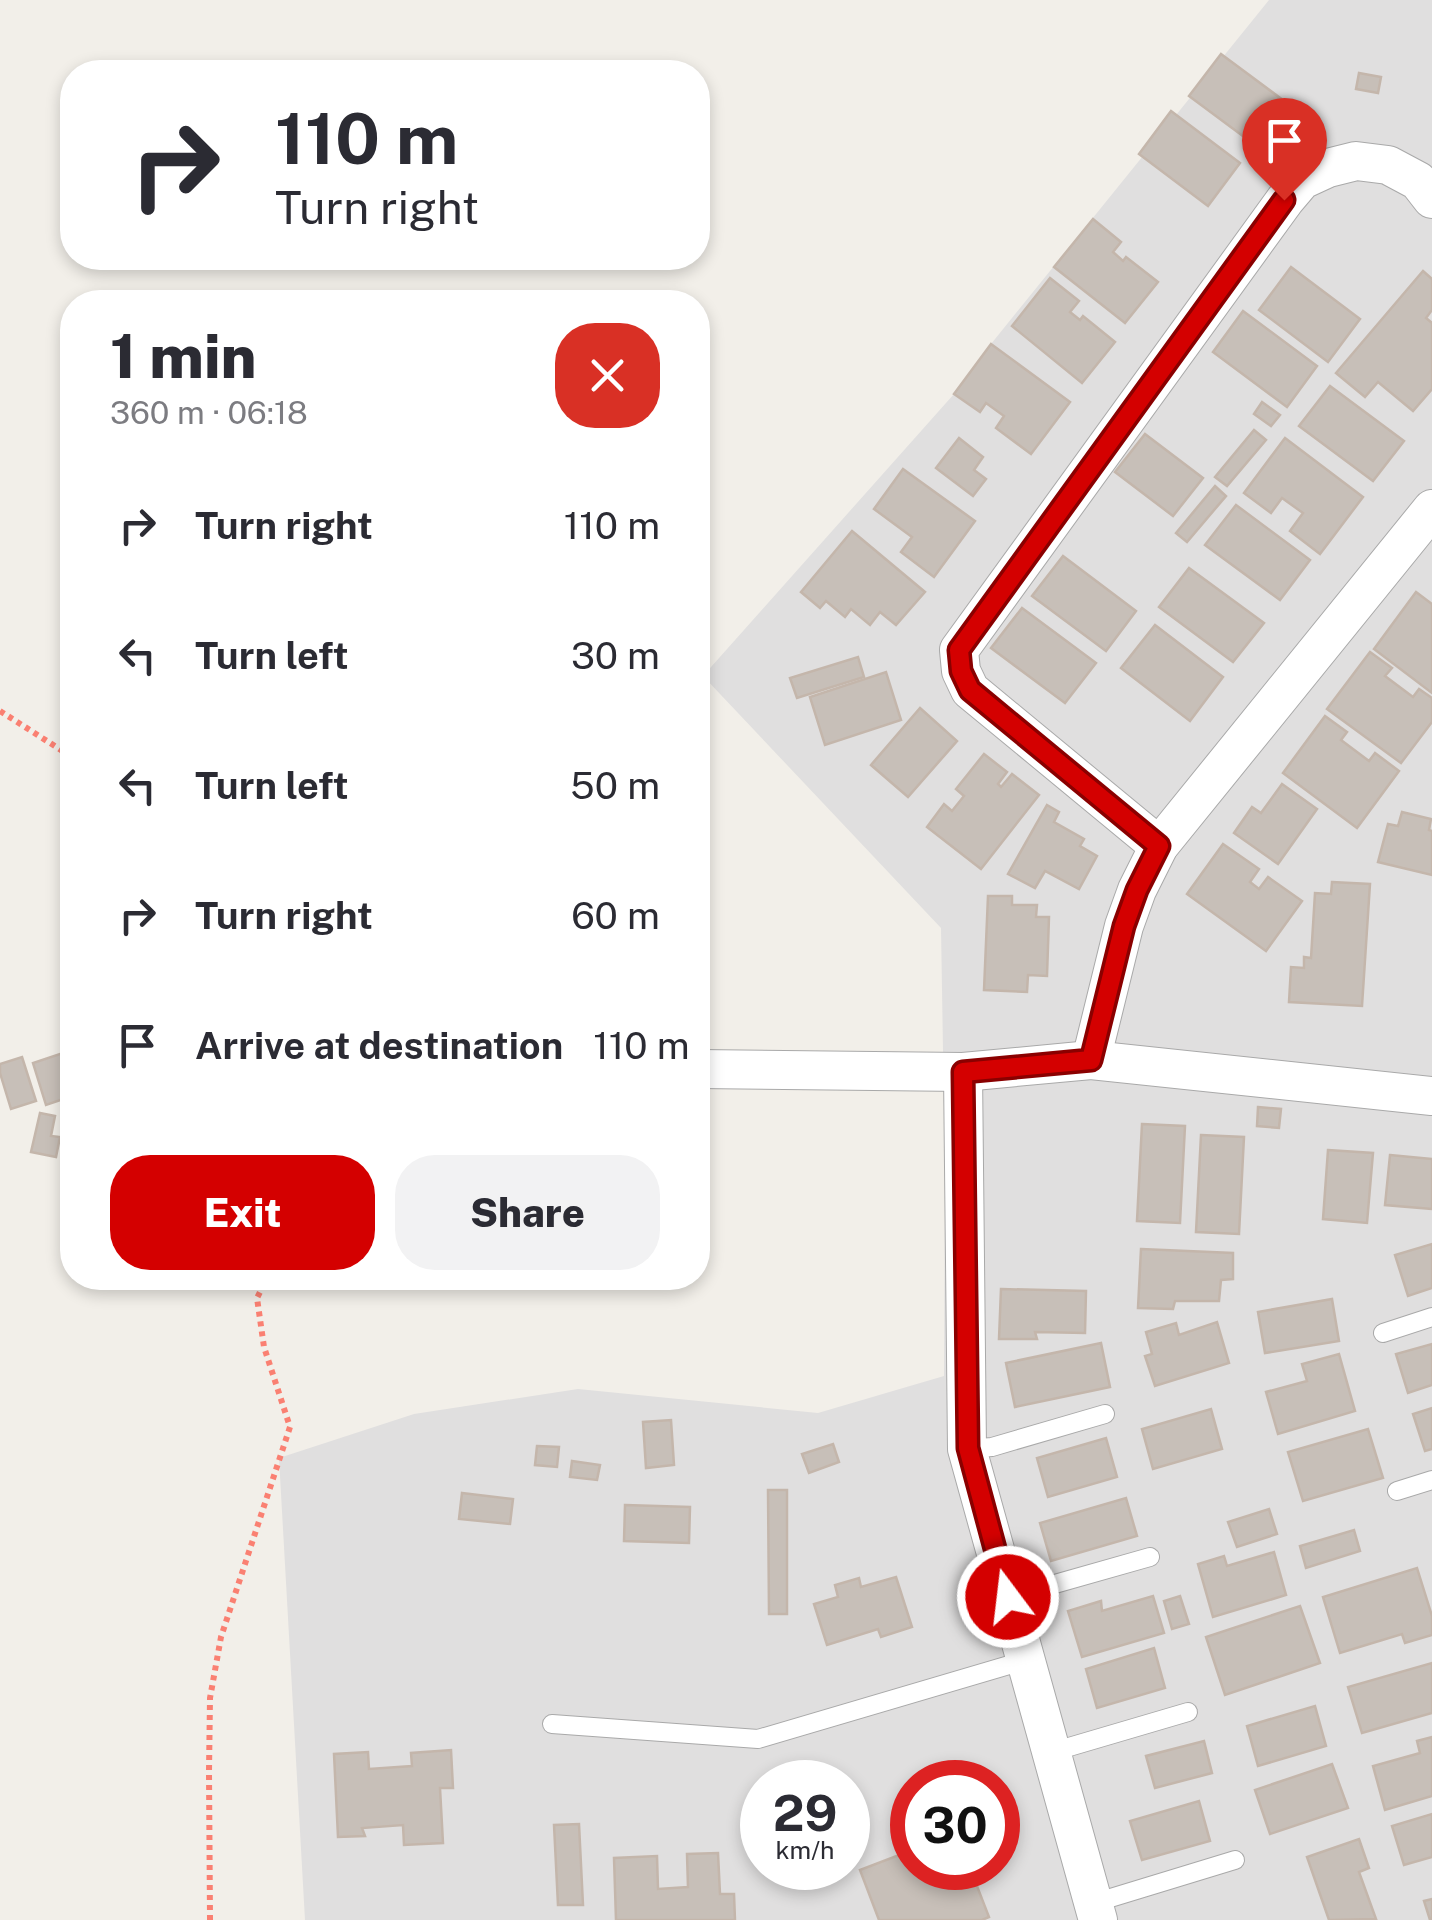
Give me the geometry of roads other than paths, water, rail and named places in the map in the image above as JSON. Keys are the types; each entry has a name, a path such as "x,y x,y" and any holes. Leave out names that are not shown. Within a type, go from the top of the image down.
{"street":[{"path":"1159,846 970,690 961,671 959,650 1302,180 1356,161 1388,166 1418,181 1432,198"},
{"path":"1091,1060 1124,926 1159,846 1432,509"},
{"path":"710,1069 963,1072 1091,1060 1432,1096"},
{"path":"963,1072 968,1448 1096,1912"}],"lane":[{"path":"1383,1333 1432,1317"},
{"path":"968,1448 992,1447 1105,1414"},
{"path":"1397,1491 1432,1480"},
{"path":"1008,1597 1150,1557"},
{"path":"552,1724 758,1739 1026,1660"},
{"path":"1052,1752 1188,1712"},
{"path":"1096,1912 1235,1860"}]}
